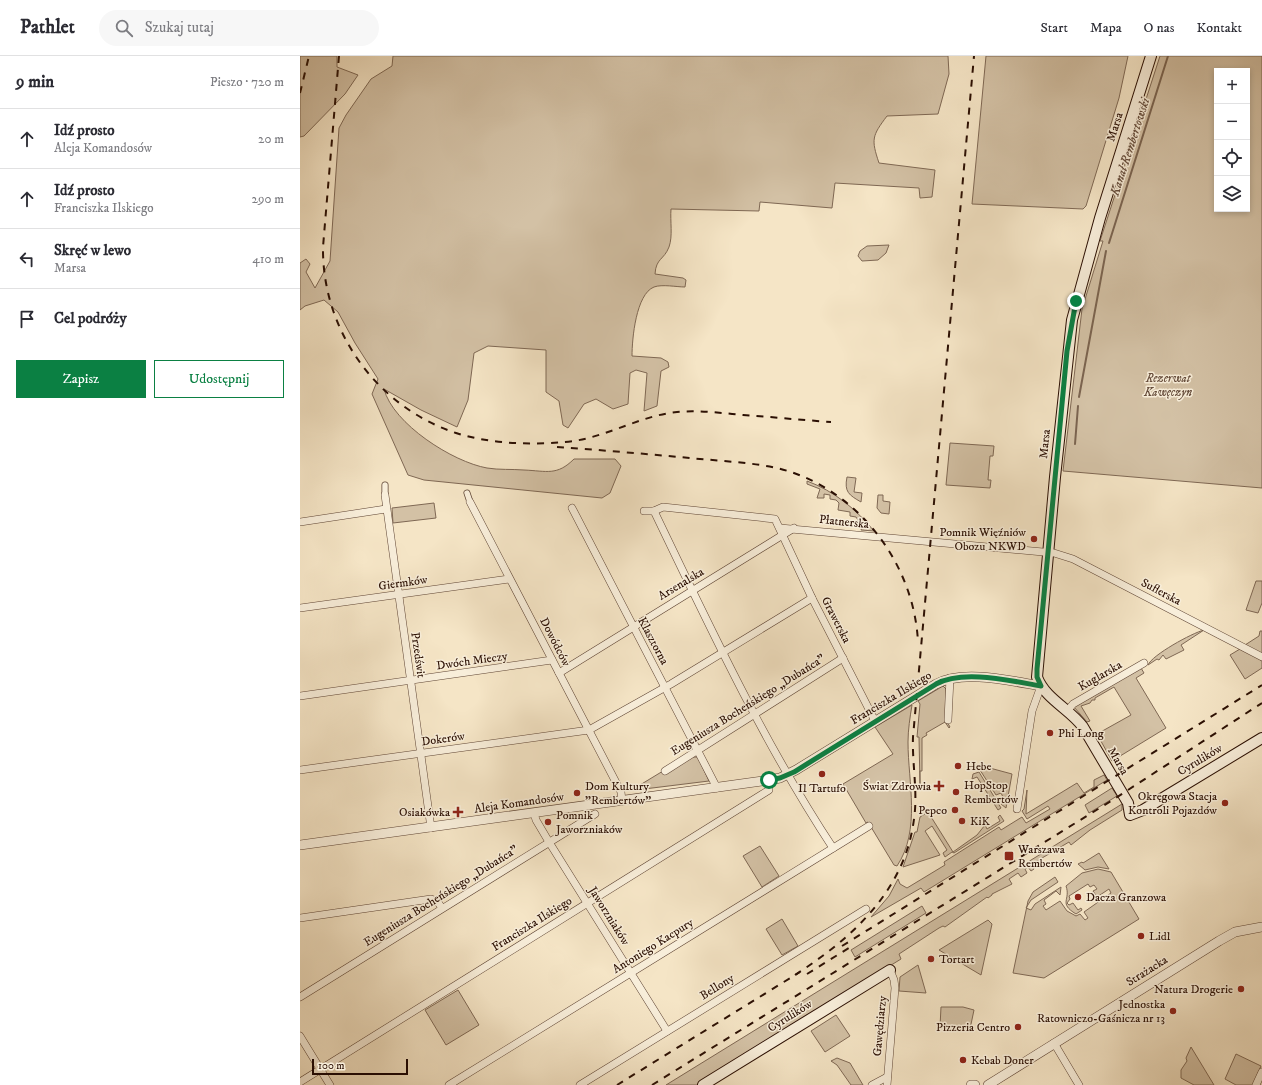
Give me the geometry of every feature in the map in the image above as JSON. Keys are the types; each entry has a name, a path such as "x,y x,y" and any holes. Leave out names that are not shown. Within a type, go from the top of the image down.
{"main road":[{"name":"Marsa","path":"1130,815 1128,803 1087,734 1078,720 1050,696 1041,686 1037,677 1037,669 1072,320 1100,218 1151,56"},
{"name":"Cyrulików","path":"1130,815 1143,810 1262,738"},
{"name":"Cyrulików","path":"703,1085 890,970"}],"street":[{"name":"Przedświt","path":"385,485 386,509 431,828"},
{"name":"Dowódców","path":"467,493 470,502 509,579 621,792 622,801"},
{"name":"Klasztorna","path":"571,506 699,750 717,788"},
{"path":"644,512 654,511 663,507 774,518 780,528"},
{"path":"300,522 386,509"},
{"path":"654,511 755,714 788,774 833,848"},
{"name":"Płatnerska","path":"780,528 794,528 1048,552"},
{"name":"Grawerska","path":"780,528 782,536 812,598 876,721"},
{"name":"Arsenalska","path":"559,673 794,528"},
{"name":"Suflerska","path":"1048,552 1074,559 1262,657"},
{"name":"Giermków","path":"300,608 509,579"},
{"path":"589,730 665,687 812,598"},
{"name":"Eugeniusza Bocheńskiego „Dubańca”","path":"665,771 843,658"},
{"name":"Dwóch Mieczy","path":"300,696 552,660"},
{"name":"Kuglarska","path":"1068,710 1073,704 1144,663"},
{"name":"Franciszka Ilskiego","path":"788,774 936,684 950,678 971,677 1041,686"},
{"path":"948,720 950,678"},
{"path":"1017,809 1032,711 1041,686"},
{"name":"Dokerów","path":"300,770 589,730"},
{"name":"Aleja Komandosów","path":"300,845 717,788 769,780 788,774"},
{"name":"Franciszka Ilskiego","path":"300,1082 768,791 770,786 769,780"},
{"name":"Jaworzniaków","path":"534,813 536,820 549,842 667,1031"},
{"name":"Eugeniusza Bocheńskiego „Dubańca”","path":"300,996 595,814"},
{"name":"Antoniego Kacpury","path":"449,1085 869,826"},
{"path":"300,918 431,899 437,901 442,908"},
{"name":"Bellony","path":"580,1085 866,909"},
{"name":"Strażacka","path":"988,1085 1218,941 1235,932 1262,927"},
{"name":"Gawędziarzy","path":"887,1085 895,988 890,970"},
{"path":"300,1036 330,1085"},
{"path":"1054,1043 1079,1085"},
{"path":"1256,1085 1262,1072"},
{"path":"872,1085 887,1077"}],"green space":[{"path":"300,56 337,56 337,67 358,75 345,94 304,136 300,137"},
{"path":"393,56 948,56 949,74 938,114 887,116 878,128 874,138 879,163 935,170 932,197 920,198 919,188 835,183 832,208 760,202 759,211 671,209 670,243 667,251 657,265 655,274 683,278 686,280 685,287 657,286 648,291 639,307 634,329 632,348 632,356 661,358 668,362 669,367 661,371 657,406 644,411 647,373 636,370 630,373 628,404 613,409 596,399 584,404 568,428 563,425 559,401 546,392 546,350 488,346 474,353 468,400 457,427 421,410 384,389 390,402 399,415 412,428 442,450 473,464 492,469 551,471 562,468 574,459 615,459 621,466 610,493 602,498 424,480 408,475 372,394 378,379 355,343 338,312 324,300 305,306 300,310 300,263 306,259 310,264 306,272 315,288 330,261 339,128 346,115 371,79 392,66"},
{"path":"986,56 1128,56 1119,98 1086,206 1083,209 972,204"},
{"name":"Rezerwat Kawęczyn","path":"1160,56 1262,56 1262,488 1063,471 1082,309 1103,241 1100,241"},
{"path":"889,245 886,253 878,260 862,261 858,256 860,251 867,246"},
{"path":"950,443 994,446 993,456 990,456 988,480 991,480 990,488 946,485"},
{"path":"847,477 856,478 854,492 862,493 861,502 848,492 846,486"},
{"path":"807,481 835,495 860,515 874,531 861,530 862,527 858,525 858,520 856,517 850,516 850,512 838,510 839,503 836,500 830,499 830,495 824,494 824,498 817,498 820,489 807,484"},
{"path":"878,495 883,495 883,501 890,502 889,514 881,513 877,508"},
{"path":"434,503 436,518 393,523 392,508"},
{"path":"1256,581 1262,581 1262,603 1258,613 1246,610"},
{"path":"1204,630 1181,645 1184,650 1166,659 1163,655 1159,660 1157,659 1148,665 1157,656 1173,645"},
{"path":"1260,631 1262,631 1262,654 1245,645 1259,636"},
{"path":"1240,649 1262,660 1262,668 1245,679 1230,655"},
{"path":"1141,668 1144,673 1136,678 1166,728 1112,761 1097,734 1131,715 1114,687 1095,698 1095,700 1092,700 1090,703 1081,706 1090,721 1087,722 1074,707"},
{"path":"943,686 946,689 946,720 950,727 949,728 945,722 926,733 927,735 922,738 922,771 920,771 920,785 919,737 917,737 920,704 918,701"},
{"path":"912,705 908,742 912,806 911,821 909,837 897,866 894,865 868,822 866,823 843,784 893,754 875,727"},
{"path":"693,757 698,757 709,781 636,790 635,788 663,771"},
{"path":"986,767 1012,774 1006,808 1001,804 1005,801 1001,793 996,795 980,770"},
{"path":"979,772 1001,808 998,810 977,777 972,779 973,774"},
{"path":"1104,775 1107,780 924,892 921,888 871,917 889,896 898,879 900,884 907,888 945,865 944,862 999,827 1001,830 1022,817 1026,823 1050,809 1048,806 1027,819 1022,811 1024,809 1027,790 1026,814 1077,783 1084,793 1094,787 1094,780"},
{"path":"1112,788 1117,796 1089,813 1085,805"},
{"path":"1122,804 1122,810 1090,830 1071,845 1069,842 1032,864 1034,869 1031,871 1028,867 1025,869 1027,873 1021,877 1018,873 1009,879 1012,884 992,894 988,898 987,897 945,927 943,926 939,928 899,954 901,959 697,1085 666,1085"},
{"path":"928,812 953,852 977,835 985,825 987,829 1000,821 998,817 1000,815 1004,821 954,853 952,852 945,857 943,853 947,850 932,826 925,831 940,855 903,867 915,832 917,832 920,817"},
{"path":"760,846 779,876 762,887 743,856"},
{"path":"1099,853 1109,869 1098,867 1085,870 1078,864 1083,863"},
{"path":"1098,869 1111,872 1139,919 1044,978 1013,973 1026,908 1031,910 1035,904 1061,887 1060,895 1056,891 1044,900 1046,904 1043,906 1046,910 1060,901 1067,911 1076,916 1080,914 1085,920 1088,918 1084,912 1111,893 1109,889 1097,897 1093,891 1097,889 1094,885 1090,887 1088,884 1069,896 1070,899 1067,903 1069,905 1073,903 1078,910 1081,908 1082,910 1076,914 1066,904 1066,886 1082,873"},
{"path":"1055,877 1058,882 1031,900 1027,907 1028,901 1033,892"},
{"path":"922,906 926,913 855,957 851,950"},
{"path":"782,919 798,946 782,955 766,929"},
{"path":"988,920 992,924 981,975 939,950"},
{"path":"918,965 926,993 899,991 900,977"},
{"path":"458,990 479,1025 446,1045 425,1010"},
{"path":"941,1007 963,1007 974,1010 970,1029 940,1027"},
{"path":"836,1015 850,1036 825,1052 811,1031"},
{"path":"1191,1047 1214,1085 1194,1085 1181,1078 1181,1070 1187,1061 1186,1058"},
{"path":"1236,1054 1261,1066 1253,1085 1236,1085 1225,1079"},
{"path":"837,1058 850,1063 863,1085 851,1085 837,1065 831,1061"}],"waterway":[{"name":"Kanał Rembertowski","path":"1109,243 1168,56"},
{"name":"Kanał Rembertowski","path":"1079,397 1106,251"},
{"name":"Kanał Rembertowski","path":"1075,444 1078,406"}],"railway":[{"path":"300,93 309,56"},
{"path":"339,56 323,247 325,278 332,308 344,336 360,362 379,385 402,405 428,421 456,433 469,437 510,443 552,443 579,440 593,437 649,418 677,412 710,412 831,422"},
{"path":"795,975 836,945 872,910 900,869 909,845 915,809 913,737 974,56"},
{"path":"557,447 756,464 777,468 806,478 832,492 855,510 876,532 892,557 905,584 914,612 918,642"},
{"path":"842,946 1262,685"},
{"path":"652,1085 1111,801 1262,703"},
{"path":"807,974 852,946"},
{"path":"617,1085 800,972"}],"place":[{"name":"Pomnik Więźniów Obozu NKWD","path":"1034,539"},
{"name":"Phi Long","path":"1050,733"},
{"name":"Hebe","path":"958,766"},
{"name":"Il Tartufo","path":"822,774"},
{"name":"Świat Zdrowia","path":"939,786"},
{"name":"HopStop Rembertów","path":"956,792"},
{"name":"Dom Kultury \"Rembertów\"","path":"577,793"},
{"name":"Okręgowa Stacja Kontroli Pojazdów","path":"1225,803"},
{"name":"Pepco","path":"955,810"},
{"name":"Osiakówka","path":"458,812"},
{"name":"KiK","path":"962,821"},
{"name":"Pomnik Jaworzniaków","path":"548,822"},
{"name":"Warszawa Rembertów","path":"1009,856"},
{"name":"Dacza Granzowa","path":"1078,897"},
{"name":"Lidl","path":"1141,936"},
{"name":"Tortart","path":"931,959"},
{"name":"Natura Drogerie","path":"1241,989"},
{"name":"Jednostka Ratowniczo-Gaśnicza nr 13","path":"1173,1011"},
{"name":"Pizzeria Centro","path":"1018,1027"},
{"name":"Kebab Doner","path":"963,1060"}],"route":[{"path":"769,780 780,778 794,772 944,680 961,676 1041,686 1037,677 1037,669 1067,351 1076,301"}]}
